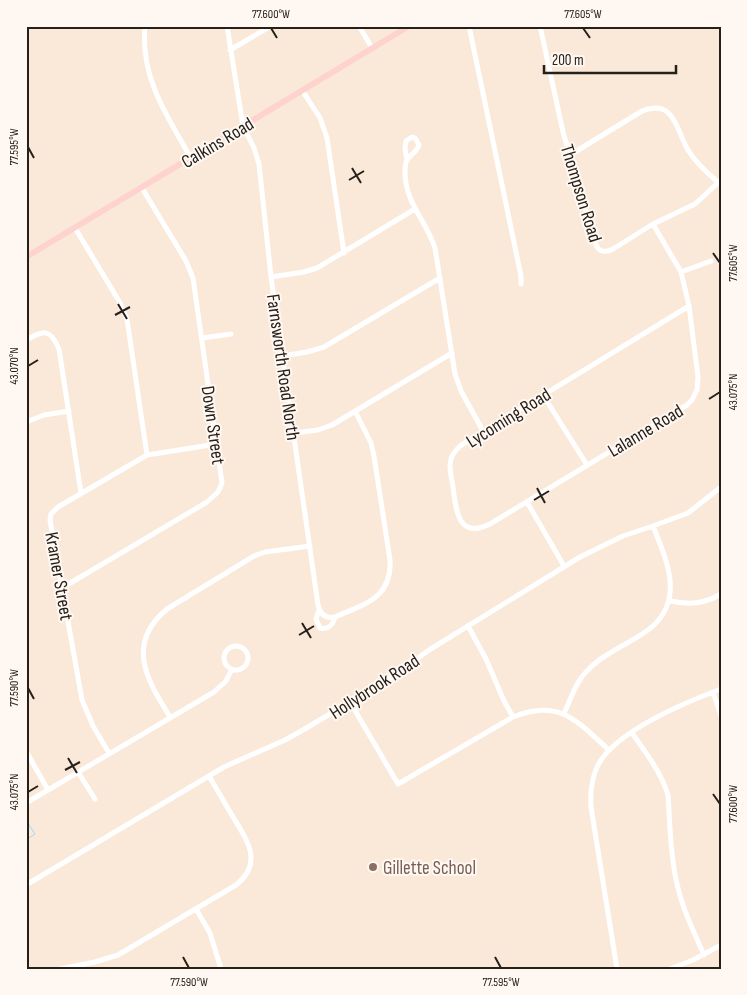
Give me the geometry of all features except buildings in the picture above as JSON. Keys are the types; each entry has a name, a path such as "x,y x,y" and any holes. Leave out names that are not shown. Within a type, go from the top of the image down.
{"main road":[{"name":"Calkins Road","path":"26,257 409,26"}],"street":[{"path":"144,26 145,57 151,84 161,106 191,158"},
{"name":"Farnsworth Road North","path":"227,26 243,126 254,148 259,164 271,277 319,610 316,620 320,628 326,628 330,626 335,617"},
{"path":"230,50 271,26"},
{"path":"359,26 372,48"},
{"path":"469,26 521,276 521,284"},
{"name":"Thompson Road","path":"540,26 570,155 596,245 600,250 605,252 612,249 653,224 695,204 719,181"},
{"path":"302,90 320,118 326,138 344,252"},
{"path":"570,155 642,111 650,108 662,108 671,115 686,146 696,161 719,181"},
{"path":"407,160 406,182 409,196 432,240 458,383 483,431"},
{"name":"Down Street","path":"62,588 215,496 220,489 222,480 193,278 142,188"},
{"path":"271,277 309,271 415,209"},
{"name":"Lalanne Road","path":"527,502 687,405 695,395 698,377 689,306 681,272 653,224"},
{"path":"74,228 125,314 148,455"},
{"path":"681,272 711,261"},
{"path":"282,356 308,352 324,347 440,278"},
{"name":"Lycoming Road","path":"527,502 483,528 471,529 461,522 456,512 450,470 451,458 460,446 483,431 689,306"},
{"path":"26,340 43,332 50,334 55,340 61,359 81,493"},
{"path":"202,338 231,334"},
{"path":"294,433 322,429 452,353"},
{"path":"544,395 587,465"},
{"path":"26,422 44,415 69,410"},
{"path":"319,610 325,617 335,617 376,598 387,583 390,568 374,456 371,443 355,411"},
{"name":"Kramer Street","path":"109,753 93,726 82,700 50,517 58,507 148,455 217,444"},
{"name":"Hollybrook Road","path":"26,885 237,760 292,736 350,702 397,674 428,650 564,566 610,541 694,509 721,487"},
{"path":"527,502 564,566"},
{"path":"564,713 574,691 587,671 604,656 653,626 666,610 670,601 671,590 668,570 653,526"},
{"path":"170,717 149,681 143,660 146,638 156,619 167,609 254,556 265,552 310,546"},
{"path":"670,601 696,604 721,594"},
{"path":"468,626 486,659 513,717"},
{"path":"235,646 243,647 248,654 248,662 240,670 232,669 226,664 225,652 235,646"},
{"path":"26,803 220,686 232,669"},
{"path":"617,969 592,816 591,786 595,772 609,750 632,733 679,706 721,689"},
{"path":"713,692 721,716"},
{"path":"350,702 398,784 513,717 540,710 564,713 609,750"},
{"path":"632,733 658,770 668,795 676,880 689,920 704,955"},
{"path":"26,751 48,790"},
{"path":"78,772 95,799"},
{"path":"60,969 118,955 240,882 252,860 251,852 248,842 209,776"},
{"path":"196,909 210,934 220,969"},
{"path":"670,969 704,955 721,945"}],"waterway":[{"path":"26,820 35,834 26,840"}],"place":[{"name":"Gillette School","path":"373,867"}]}
